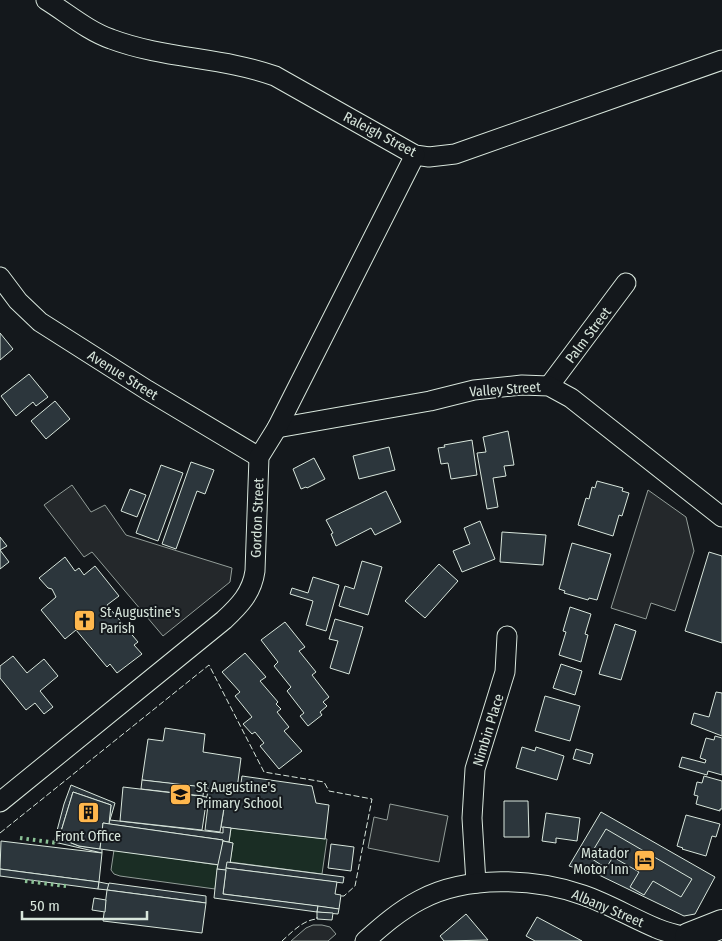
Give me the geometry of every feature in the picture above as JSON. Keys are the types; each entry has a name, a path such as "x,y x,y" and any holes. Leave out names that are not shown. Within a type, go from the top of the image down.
{"highway":[{"path":"678,937 722,924"}],"street":[{"name":"Raleigh Street","path":"46,0 109,39 133,46 252,68 274,76 416,155 429,157 455,154 722,60"},
{"path":"258,457 277,428 416,155"},
{"name":"Avenue Street","path":"0,277 18,300 40,322 258,457"},
{"name":"Palm Street","path":"549,386 626,283"},
{"name":"Valley Street","path":"277,428 430,401 474,390 522,385 549,386 572,398 722,517"},
{"name":"Gordon Street","path":"0,802 224,620 246,597 254,579 255,571 258,457"},
{"name":"Nimbin Place","path":"476,883 472,818 475,769 505,672 507,636"},
{"name":"Albany Street","path":"365,941 403,910 422,899 448,889 476,883 499,881 549,886 583,895 678,937"}],"green space":[{"path":"231,828 327,839 322,874 230,862 233,843 229,842"},
{"path":"114,850 218,865 215,889 114,874 111,870"}],"shaded area":[{"path":"72,485 91,512 105,505 126,535 232,568 230,582 163,636 92,552 84,557 44,505"},
{"path":"648,490 686,517 694,551 675,611 651,603 646,619 611,608"},
{"path":"390,804 448,816 439,862 368,848 374,817 387,820"},
{"path":"313,925 330,927 336,934 328,941 291,941 306,928"}],"building":[{"path":"0,333 13,349 0,360"},
{"path":"29,374 48,397 36,406 33,402 16,416 1,396"},
{"path":"55,401 70,419 46,439 31,421"},
{"path":"508,431 514,465 504,466 506,476 493,478 498,507 487,509 477,453 486,452 483,437"},
{"path":"472,440 477,475 451,479 448,463 441,464 438,448 445,447 444,445"},
{"path":"389,447 395,470 359,479 353,456"},
{"path":"314,458 325,479 301,489 293,469"},
{"path":"191,462 214,470 205,494 197,491 176,549 162,544"},
{"path":"161,465 183,473 158,541 136,533"},
{"path":"597,481 623,488 622,491 629,493 622,516 619,515 613,536 578,525 586,498 589,499 592,487 595,488"},
{"path":"130,489 146,495 137,517 121,511"},
{"path":"386,491 401,522 375,535 371,528 336,546 331,534 333,533 326,520"},
{"path":"480,521 495,559 462,572 453,551 470,544 464,528"},
{"path":"502,532 546,535 543,565 500,562"},
{"path":"0,537 7,546 0,550"},
{"path":"572,543 611,554 597,600 589,598 588,600 564,593 565,591 559,589"},
{"path":"0,550 9,562 0,569"},
{"path":"709,552 722,556 722,643 685,631"},
{"name":"St Augustine's Parish","path":"65,557 75,571 79,568 84,575 95,566 119,596 107,605 138,642 134,645 142,654 117,673 110,664 107,667 76,630 65,639 41,610 56,597 52,589 48,588 39,578"},
{"path":"362,561 382,567 368,615 339,606 345,586 354,589"},
{"path":"439,564 458,581 425,618 405,601"},
{"path":"313,577 339,585 326,631 306,625 313,601 290,594 292,588 308,593"},
{"path":"570,607 591,614 585,634 588,635 581,662 559,655 566,632 563,631"},
{"path":"335,619 363,627 349,674 330,668 338,641 329,639"},
{"path":"285,622 305,647 299,651 316,672 312,675 329,697 323,702 327,706 320,712 322,715 308,726 300,716 304,713 287,691 291,687 274,666 278,662 261,640"},
{"path":"615,624 636,631 621,680 599,674"},
{"path":"245,653 266,677 260,681 278,702 276,704 281,709 277,712 289,727 284,731 302,751 279,769 260,746 264,743 255,732 252,734 243,724 252,717 235,696 240,692 222,672"},
{"path":"13,656 27,673 44,659 58,676 40,691 53,707 44,714 35,703 26,710 0,678 0,666"},
{"path":"561,664 582,671 575,695 553,688"},
{"path":"716,692 722,693 722,736 691,724 694,713 709,717"},
{"path":"545,696 580,706 570,741 535,731"},
{"path":"165,728 205,734 203,752 241,758 237,789 240,790 242,776 312,786 316,803 329,805 325,839 221,827 224,808 206,805 208,788 142,780 148,739 163,741"},
{"path":"715,736 722,738 722,775 708,771 707,775 679,767 682,757 705,763 706,760 700,758 706,738 714,740"},
{"path":"522,747 535,751 536,747 564,756 557,780 516,768"},
{"path":"576,749 593,754 590,764 573,759"},
{"path":"704,776 722,781 722,809 720,811 696,804 698,796 694,795 697,782 702,783"},
{"path":"142,780 204,787 203,796 141,789"},
{"path":"71,785 115,803 110,820 223,833 223,827 231,828 229,842 109,824 111,805 73,792 59,838 79,846 102,849 102,853 54,842"},
{"path":"123,787 207,797 202,830 120,821"},
{"name":"Front Office","path":"73,792 111,805 109,824 103,823 100,849 79,846 59,838"},
{"path":"504,801 528,801 529,837 504,837"},
{"path":"208,805 224,808 220,832 205,830"},
{"path":"601,812 715,877 695,914 684,916 599,875 569,866"},
{"path":"546,813 580,818 577,841 556,838 556,843 542,841"},
{"path":"686,815 720,824 716,837 712,836 706,856 677,846"},
{"path":"103,823 223,840 220,865 100,849"},
{"path":"606,829 692,879 681,897 653,881 644,895 630,887 639,872 613,857 606,868 589,857"},
{"path":"1,841 102,853 99,882 0,869"},
{"path":"223,841 233,843 229,871 217,869"},
{"path":"331,844 354,847 351,871 328,868"},
{"path":"227,862 344,877 343,883 226,868"},
{"path":"226,868 337,882 335,894 341,895 339,909 223,894"},
{"path":"0,869 99,882 98,889 0,876"},
{"path":"217,869 226,870 223,894 318,906 317,912 214,898"},
{"path":"99,882 109,884 108,890 98,889"},
{"path":"109,883 206,896 206,903 107,890"},
{"path":"107,890 206,903 202,933 103,921"},
{"path":"94,898 106,900 105,912 92,910"},
{"path":"318,906 339,909 338,914 317,912"},
{"path":"317,912 333,913 332,920 317,919"},
{"path":"466,914 488,940 444,941 440,936"},
{"path":"537,917 582,941 535,941 526,936"}],"hedge":[{"path":"20,838 57,843"},
{"path":"25,881 66,886"}],"fence":[{"path":"0,833 209,665 264,772 324,782 329,791 372,799 355,886 344,896 341,896"},
{"path":"282,941 298,927 317,919 317,917"}],"place":[{"name":"St Augustine's Parish","path":"84,620"},
{"name":"St Augustine's Primary School","path":"180,795"},
{"name":"Front Office","path":"88,813"},
{"name":"Matador Motor Inn","path":"645,861"}]}
